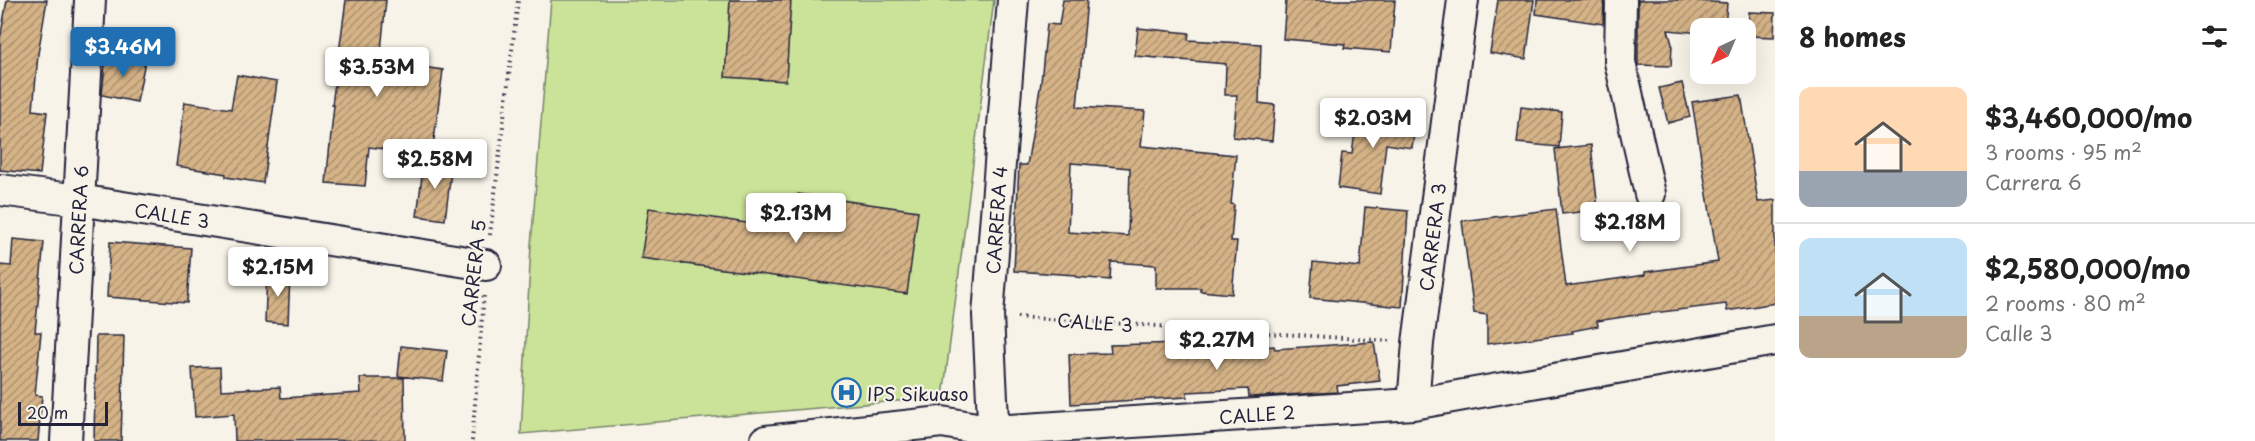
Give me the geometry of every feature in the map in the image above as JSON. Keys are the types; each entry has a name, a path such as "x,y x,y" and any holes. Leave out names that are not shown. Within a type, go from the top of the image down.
{"street":[{"name":"CARRERA 6","path":"66,441 90,0"},
{"name":"CARRERA 4","path":"988,438 988,315 1013,0"},
{"name":"CARRERA 3","path":"1413,404 1418,343 1463,0"},
{"path":"1621,0 1620,62 1650,194"},
{"name":"CALLE 3","path":"0,190 79,200 486,265"},
{"name":"CALLE 2","path":"766,441 942,422 988,438 1413,404 1775,340"}],"path":[{"name":"CARRERA 5","path":"472,441 486,265 518,0"},
{"name":"CALLE 3","path":"988,315 1418,343"}],"green space":[{"path":"551,0 994,0 943,397 521,434 531,245"}],"building":[{"path":"7,0 47,0 38,54 33,110 47,112 40,174 0,170 0,39"},
{"path":"346,0 386,0 380,61 443,70 432,155 369,147 365,186 326,183 334,105 332,105"},
{"path":"730,0 791,0 786,81 725,77"},
{"path":"1063,0 1087,0 1077,107 1145,111 1141,146 1236,155 1231,204 1234,205 1231,241 1237,241 1232,294 1200,291 1201,288 1156,288 1156,265 1111,262 1110,280 1076,277 1076,275 1014,271 1019,165 1027,165 1041,82 1047,24 1059,25","holes":["1071,163 1130,168 1128,236 1068,232"]},
{"path":"1286,0 1395,0 1391,52 1344,48 1345,44 1283,39"},
{"path":"1498,0 1534,0 1526,59 1490,53"},
{"path":"1537,0 1604,0 1603,24 1536,14"},
{"path":"1638,0 1727,3 1726,18 1690,18 1690,32 1668,30 1672,44 1671,66 1638,65"},
{"path":"1749,12 1775,13 1774,37 1756,36 1756,18 1749,18"},
{"path":"1138,28 1189,33 1188,40 1261,44 1259,103 1275,105 1272,141 1233,137 1237,95 1225,95 1226,64 1135,56"},
{"path":"106,54 145,61 137,102 102,95"},
{"path":"237,75 277,82 263,183 176,166 185,102 231,109"},
{"path":"1682,83 1690,117 1668,123 1659,88"},
{"path":"1741,95 1758,202 1775,200 1775,303 1727,311 1726,304 1629,316 1597,321 1598,326 1572,331 1573,333 1487,344 1487,315 1474,313 1462,221 1556,209 1566,286 1718,262 1692,102"},
{"path":"1521,107 1562,112 1559,147 1517,143"},
{"path":"1358,110 1416,118 1412,148 1386,144 1380,194 1338,188 1342,153 1352,154"},
{"path":"1591,145 1598,210 1562,214 1555,149"},
{"path":"424,160 452,164 445,220 417,216"},
{"path":"798,194 918,211 907,294 641,258 649,208 793,230"},
{"path":"1365,207 1408,211 1402,307 1310,298 1313,262 1360,267"},
{"path":"13,239 44,242 35,332 41,332 35,395 42,396 38,441 0,441 0,265 11,266"},
{"path":"110,242 191,248 187,303 107,297"},
{"path":"267,272 290,274 288,324 265,322"},
{"path":"96,336 124,336 121,441 94,441"},
{"path":"1374,342 1380,381 1337,386 1338,392 1249,397 1248,389 1187,392 1187,397 1071,404 1069,354 1111,353 1110,345 1185,343 1186,350 1230,348 1231,350"},
{"path":"401,346 447,351 443,381 398,376"},
{"path":"220,367 221,390 280,387 281,398 361,393 360,378 404,378 405,440 235,441 234,414 195,417 192,368"}],"place":[{"name":"IPS Sikuaso","path":"846,393"}]}
